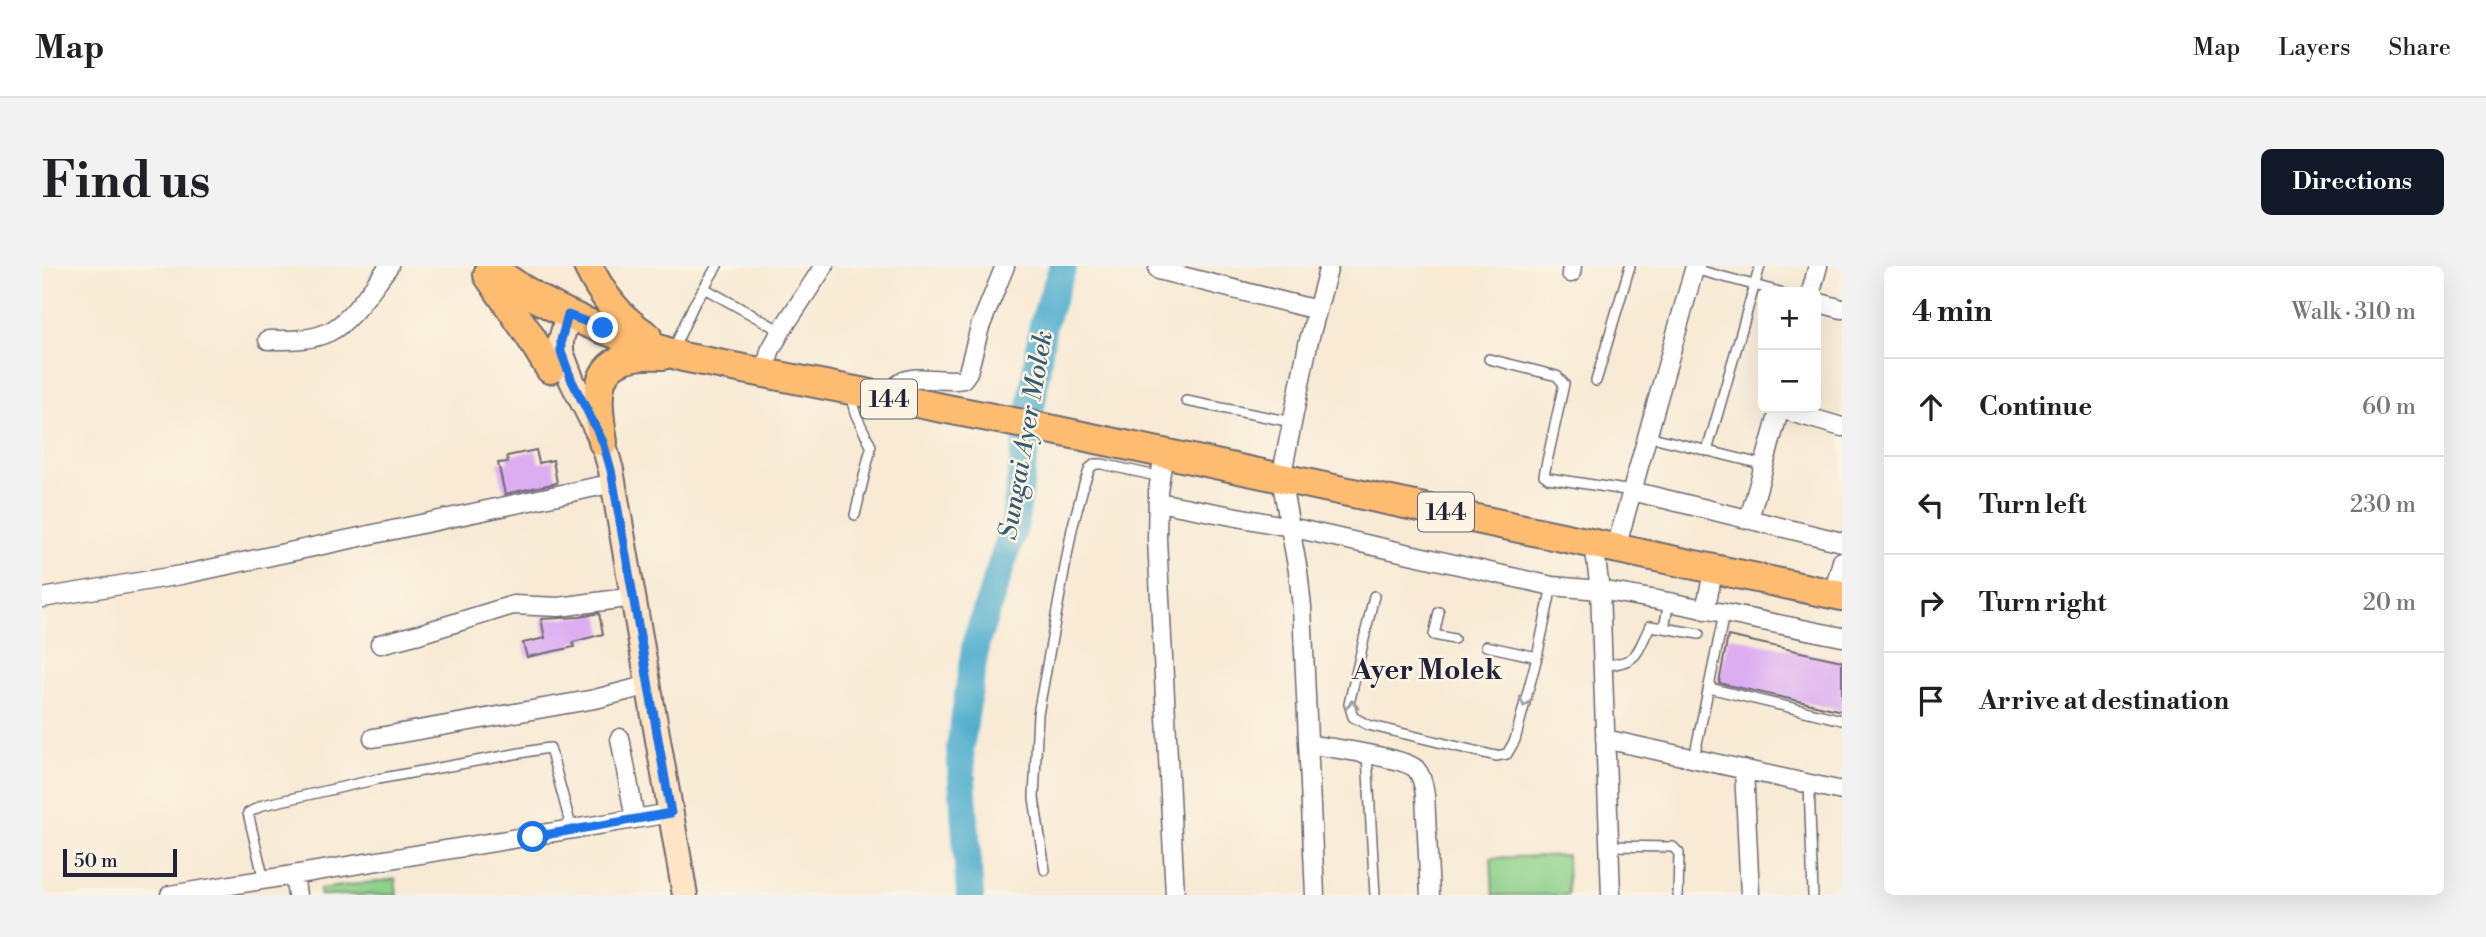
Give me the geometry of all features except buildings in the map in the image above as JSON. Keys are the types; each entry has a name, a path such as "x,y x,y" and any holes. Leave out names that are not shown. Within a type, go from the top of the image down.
{"main road":[{"path":"480,266 528,333 612,476"},
{"name":"144","path":"490,266 515,277 544,304 568,315 642,344 721,365 1049,429 1163,465 1281,478 1837,595"},
{"path":"580,266 576,296 561,340 561,352 572,381 603,442"},
{"name":"144","path":"588,266 612,307 630,325 679,353"},
{"path":"515,277 531,327 550,369"},
{"path":"679,353 636,356 621,360 610,366 601,378 598,393 603,442 612,476 634,597 685,895"}],"street":[{"path":"268,340 292,340 330,332 342,323 390,266"},
{"path":"765,375 780,331 824,266"},
{"path":"886,398 902,381 915,379 953,382 964,379 980,327 1005,266"},
{"path":"1315,895 1302,607 1281,478 1329,266"},
{"path":"1812,287 1818,266"},
{"path":"1611,895 1600,590 1605,545 1632,491 1695,267"},
{"path":"1158,271 1317,310"},
{"path":"1821,303 1842,309"},
{"path":"1749,519 1779,413"},
{"path":"1796,413 1842,427"},
{"path":"1163,465 1157,539 1175,895"},
{"path":"42,598 181,575 612,476"},
{"path":"1632,491 1842,542"},
{"path":"1158,502 1290,527 1552,586 1600,590 1670,602 1842,637"},
{"path":"1837,595 1842,561"},
{"path":"1705,610 1714,568"},
{"path":"380,644 513,605 559,607 634,597"},
{"path":"373,738 595,699 649,685"},
{"path":"621,738 635,819"},
{"path":"1605,739 1842,791"},
{"path":"1308,744 1415,767 1422,779 1425,795 1430,895"},
{"path":"1744,769 1750,895"},
{"path":"170,895 671,813"},
{"path":"294,875 297,895"}],"lane":[{"path":"679,353 693,306 717,266"},
{"path":"1596,381 1630,266"},
{"path":"1707,451 1760,266"},
{"path":"1695,267 1761,287"},
{"path":"704,288 780,331"},
{"path":"1489,359 1557,376 1563,384 1544,475 1548,478 1632,491"},
{"path":"849,391 870,449 855,515"},
{"path":"1186,401 1292,422"},
{"path":"1648,436 1765,465"},
{"path":"1045,870 1034,798 1038,714 1072,529 1089,471 1095,464 1163,465"},
{"path":"1374,596 1349,704 1353,717 1368,724 1496,756 1507,754 1515,740 1552,586"},
{"path":"1664,628 1670,602"},
{"path":"1439,612 1434,635 1454,639"},
{"path":"1694,758 1724,614"},
{"path":"1602,666 1626,663 1637,655 1650,626 1699,634"},
{"path":"1486,646 1537,657"},
{"path":"1709,688 1842,719"},
{"path":"264,880 248,813 263,805 378,779 542,749 550,748 572,830"},
{"path":"1367,755 1375,895"},
{"path":"1809,784 1813,895"},
{"path":"1609,846 1674,847 1679,853 1678,895"}],"green space":[{"path":"1567,855 1568,895 1493,895 1491,858"},
{"path":"395,879 397,895 320,895 320,889"}],"waterway":[{"name":"Sungai Ayer Molek","path":"970,895 960,749 976,642 1014,527 1043,324 1063,266"}],"district":[{"name":"Ayer Molek","path":"1427,669"}],"route":[{"path":"533,837 671,813 611,470 603,442 564,364 561,352 561,340 568,315 603,328"}]}
